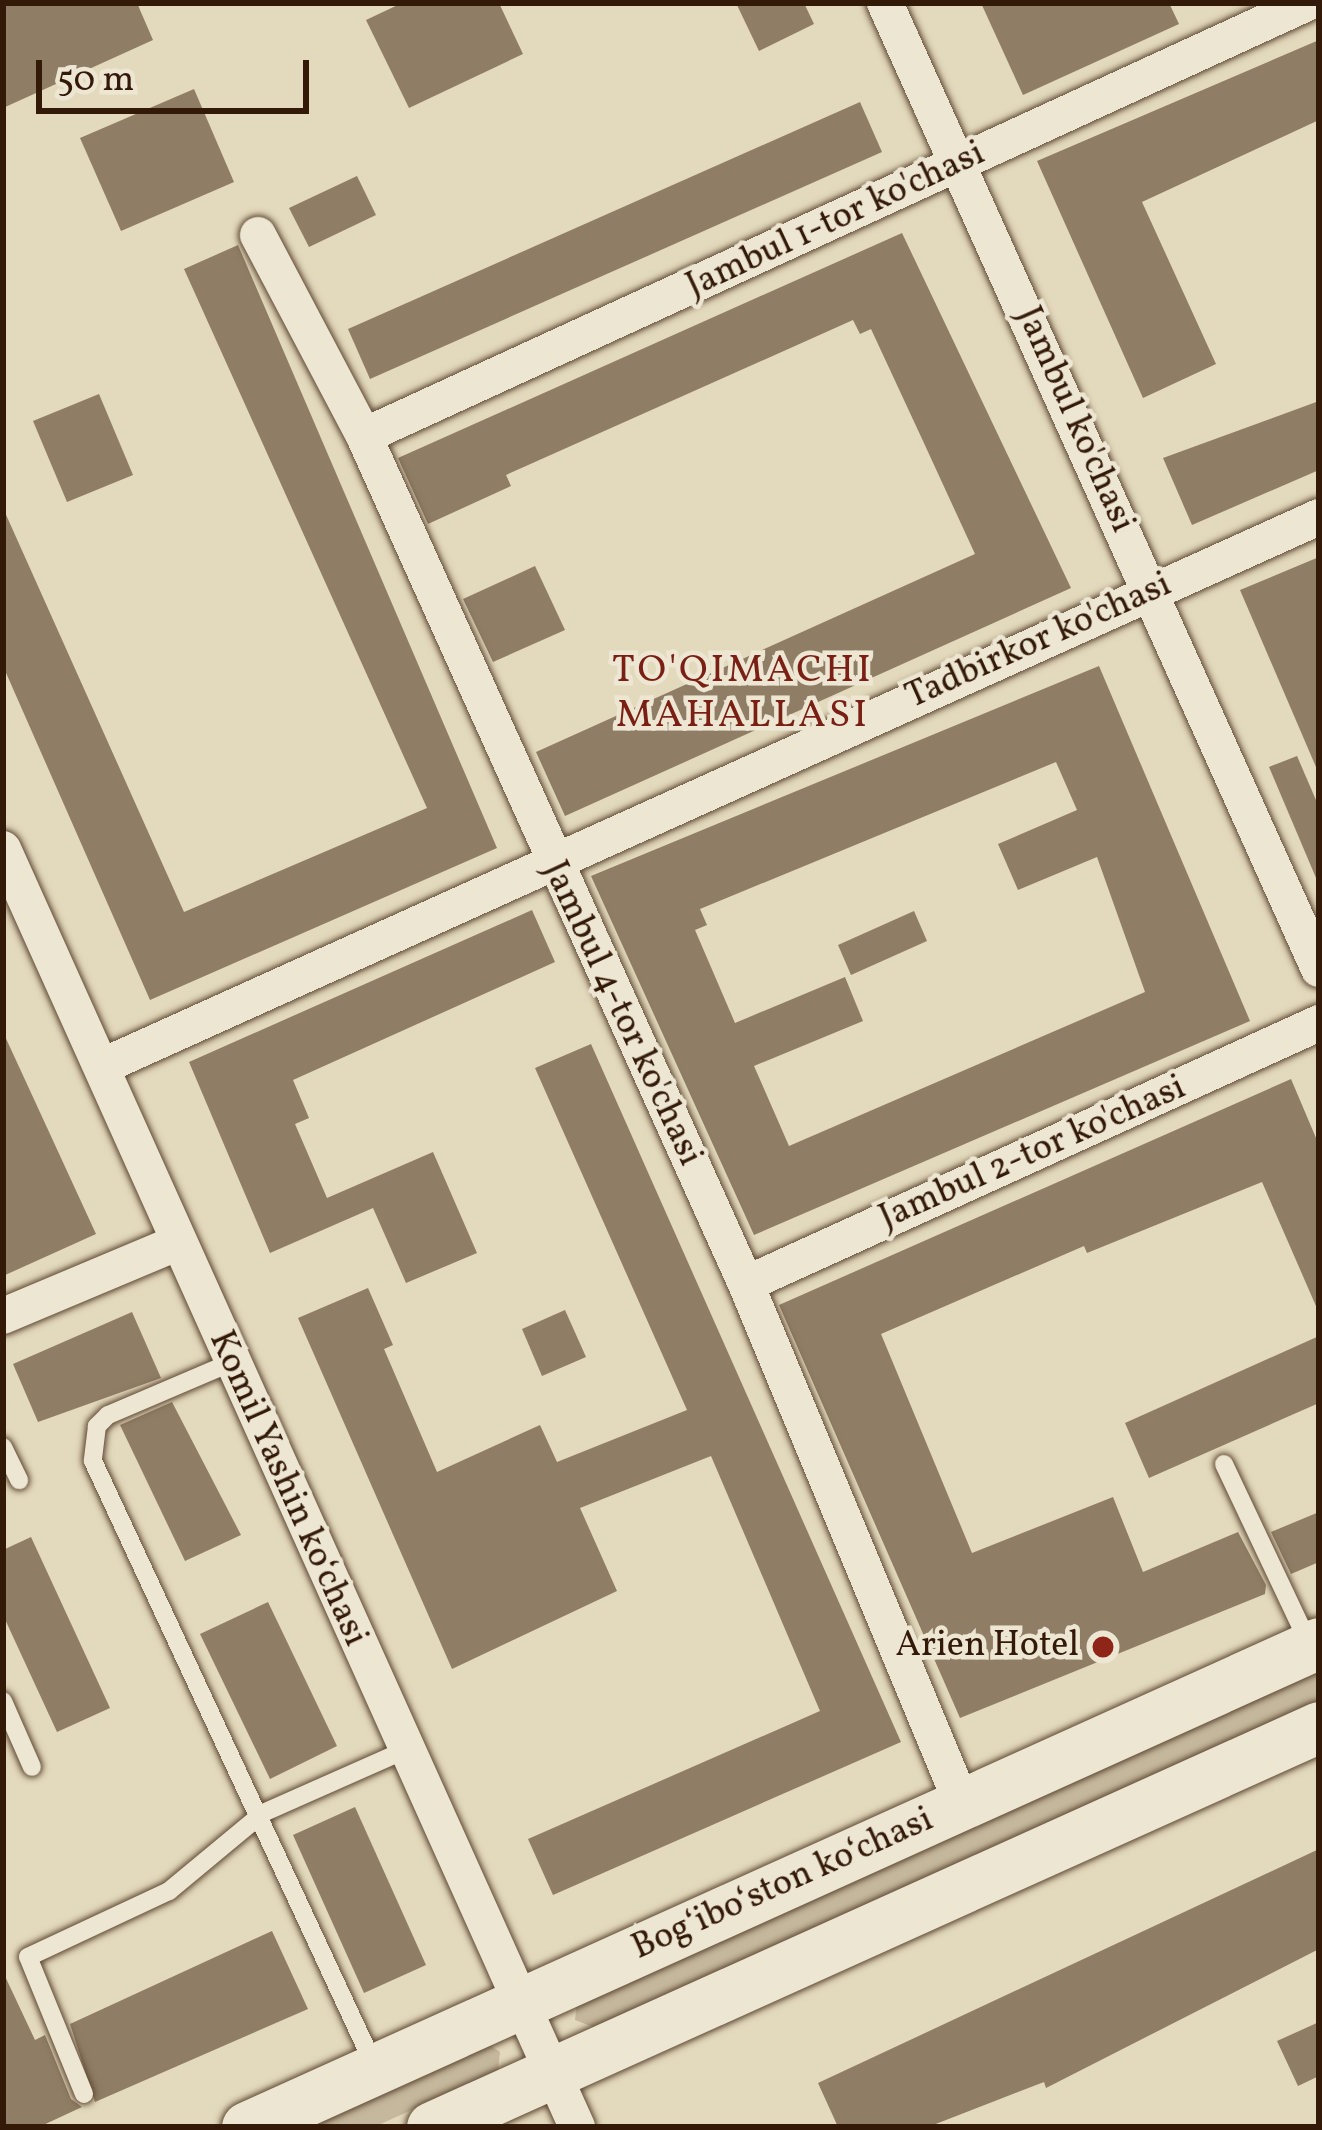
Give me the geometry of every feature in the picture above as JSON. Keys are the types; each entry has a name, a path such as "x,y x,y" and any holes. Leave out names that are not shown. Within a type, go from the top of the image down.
{"street":[{"name":"Jambul ko'chasi","path":"885,3 1319,969"},
{"name":"Jambul 1-tor ko'chasi","path":"364,436 1307,3"},
{"name":"Jambul 4-tor ko'chasi","path":"258,235 364,436 550,861 746,1284 962,1804"},
{"name":"Tadbirkor ko'chasi","path":"103,1066 1319,518"},
{"name":"Komil Yashin koʻchasi","path":"3,849 403,1751 577,2127"},
{"name":"Jambul 2-tor ko'chasi","path":"746,1284 1319,1023"},
{"path":"3,1316 179,1242"},
{"name":"Bogʻiboʻston koʻchasi","path":"247,2127 1315,1644"},
{"name":"Bogʻiboʻston koʻchasi","path":"432,2127 1319,1726"}],"lane":[{"path":"230,1363 108,1415 97,1426 93,1461 263,1813 376,2069"},
{"path":"3,1447 19,1480"},
{"path":"1224,1464 1315,1644"},
{"path":"3,1701 32,1767"},
{"path":"84,2094 28,1957 170,1891 263,1813 403,1751"}],"shaded area":[{"path":"1319,1668 1319,1701 593,2027 575,2020 577,2003"},
{"path":"484,2041 500,2052 498,2071 374,2127 295,2127"}],"building":[{"path":"3,3 137,3 153,40 3,108"},
{"path":"402,3 499,3 523,54 409,108 366,20"},
{"path":"736,3 804,3 814,24 759,51"},
{"path":"981,3 1169,3 1179,24 1023,95"},
{"path":"1319,40 1319,120 1142,202 1216,364 1143,398 1037,161"},
{"path":"194,89 234,182 121,231 80,138"},
{"path":"860,102 882,152 370,379 348,329"},
{"path":"357,176 376,215 309,247 289,208"},
{"path":"902,233 1071,588 565,816 536,752 975,554 871,329 860,334 853,320 506,475 511,486 428,524 398,458"},
{"path":"238,245 497,848 150,1000 3,666 3,508 184,912 427,808 184,269"},
{"path":"99,394 133,475 67,502 33,421"},
{"path":"1319,401 1319,470 1192,525 1163,458"},
{"path":"1319,557 1319,774 1240,590"},
{"path":"535,566 565,630 493,662 463,599"},
{"path":"1099,666 1250,1021 754,1235 591,876","holes":["1056,762 1077,810 998,844 1018,890 1097,857 1145,992 789,1146 754,1066 863,1021 845,977 735,1023 695,930 707,925 700,909"]},
{"path":"1297,756 1319,807 1319,885 1269,767"},
{"path":"532,910 555,962 293,1080 309,1118 295,1124 327,1198 433,1152 477,1253 406,1283 373,1208 270,1253 189,1062"},
{"path":"914,911 927,941 851,975 838,945"},
{"path":"3,1032 96,1234 3,1276"},
{"path":"591,1044 901,1742 553,1895 528,1839 820,1711 711,1456 580,1508 617,1591 452,1669 298,1318 368,1288 393,1345 384,1349 437,1472 540,1425 557,1462 687,1410 535,1068"},
{"path":"1291,1079 1319,1145 1319,1313 1262,1182 1087,1253 1084,1246 881,1334 972,1553 1113,1497 1143,1572 1238,1532 1266,1585 1265,1594 960,1718 779,1305"},
{"path":"565,1310 586,1357 542,1376 522,1329"},
{"path":"132,1312 161,1378 38,1422 13,1364"},
{"path":"1319,1336 1319,1403 1149,1478 1125,1423"},
{"path":"172,1402 241,1535 185,1561 120,1425"},
{"path":"1319,1512 1319,1562 1291,1574 1271,1532"},
{"path":"31,1537 110,1708 57,1732 3,1615 3,1550"},
{"path":"268,1602 337,1746 270,1779 200,1634"},
{"path":"355,1807 426,1965 364,1993 293,1835"},
{"path":"1319,1849 1319,1949 1046,2088 1044,2082 928,2127 838,2127 818,2083"},
{"path":"272,1931 308,2009 95,2102 70,2024"},
{"path":"3,1972 35,2040 45,2035 71,2099 82,2107 39,2127 3,2127"},
{"path":"1319,2022 1319,2076 1298,2086 1277,2041"}],"place":[{"name":"Arien Hotel","path":"1103,1647"}],"district":[{"name":"TO'QIMACHI MAHALLASI","path":"743,694"}]}
